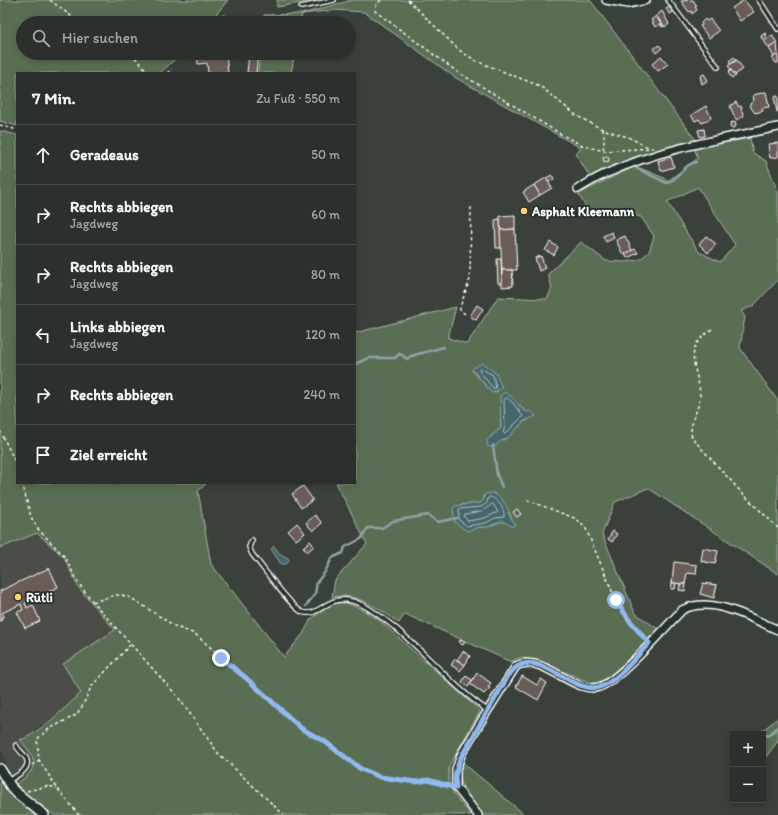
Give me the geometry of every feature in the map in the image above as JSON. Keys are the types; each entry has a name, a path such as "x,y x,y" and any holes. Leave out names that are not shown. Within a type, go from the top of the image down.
{"street":[{"path":"606,0 628,4 646,0"},
{"path":"578,189 609,172 660,154 693,144 778,127"},
{"path":"478,815 456,788 455,776 460,759 488,710 512,671 522,664 533,664 586,687 598,688 613,680 682,610 690,606 699,605 735,611 778,630"},
{"path":"0,769 7,782 19,795 44,815"}],"lane":[{"path":"301,7 334,0"},
{"path":"668,0 718,67"},
{"path":"759,0 778,29"},
{"path":"252,540 249,547 252,554 297,609 310,613 335,600 343,600 361,604 396,628 488,710"},
{"path":"7,782 24,770 27,765 26,758 16,745"}],"path":[{"path":"50,0 71,16"},
{"path":"381,0 376,4 375,11 456,71 564,136 584,146 604,152 648,147 628,137 602,129 568,109 540,86 476,61 459,50 408,0"},
{"path":"137,60 148,72"},
{"path":"168,72 172,69"},
{"path":"0,125 16,130"},
{"path":"602,129 605,138 603,147 604,152"},
{"path":"466,314 460,310 460,307 470,279 471,206"},
{"path":"712,329 701,337 694,350 700,387 700,398 690,429 692,438 742,493 778,528"},
{"path":"0,431 16,463"},
{"path":"22,484 31,517 38,529 64,556 79,584 93,602 178,697 218,753 284,815"},
{"path":"527,500 577,519 586,529 616,600 629,620 649,643"},
{"path":"93,602 116,595 122,595 131,598 176,627 195,634 302,729 324,741 361,769 380,777 416,782 428,780 456,788"},
{"path":"80,815 57,788 39,760 37,739 49,729 76,714 83,705 91,687 130,645"},
{"path":"19,795 35,788 48,786 57,788"}],"shaded area":[{"path":"37,533 64,557 78,587 115,630 63,664 81,693 48,721 21,740 33,756 33,768 29,776 16,784 10,773 0,746 0,548"}],"green space":[{"path":"0,0 228,0 215,16 16,16 16,60 174,60 161,72 16,72 16,126 0,121"},
{"path":"277,0 317,0 277,7"},
{"path":"352,0 590,0 696,140 628,160 590,177 576,154 581,148 456,78 364,12 334,10 302,14"},
{"path":"302,14 302,16 264,15"},
{"path":"259,60 294,60 291,72 258,72"},
{"path":"0,131 16,135 16,484 206,484 198,491 211,564 284,657 303,634 311,619 334,603 346,603 357,607 378,619 480,711 449,766 449,784 455,796 471,815 54,815 27,795 16,784 24,779 32,768 33,764 33,758 20,740 43,726 81,693 63,664 115,630 78,587 64,557 37,533 0,548"},
{"path":"750,138 753,153 766,161 778,192 778,280 753,306 741,311 745,317 740,348 778,401 778,574 648,488 615,502 602,534 635,613 658,629 609,679 600,684 589,682 547,665 521,657 511,662 405,614 399,623 376,607 359,599 341,596 332,597 335,580 367,544 337,484 356,484 356,333 456,307 448,338 467,344 498,297 547,299 552,288 548,274 581,242 606,261 624,262 639,260 649,252 654,236 641,217 611,210 588,210 578,194 635,166 669,180 698,158 694,148","holes":["698,187 735,245 720,262 699,252 667,202","472,370 498,391 492,393","520,405 526,412 527,421 524,421 509,437 497,443 490,437 501,428 501,413","493,493 501,500 509,512 513,526 502,521 487,527 467,530 455,522 454,513 460,505 480,503 484,501 483,496"]},
{"path":"778,718 778,741 766,757 766,731 761,731"},
{"path":"462,762 525,815 483,815 468,797 462,785"},
{"path":"0,778 11,794 37,815 0,815"}],"water":[{"path":"482,363 496,373 502,388 492,393 472,369"},
{"path":"505,392 512,397 523,410 526,412 532,412 536,416 524,421 509,437 498,443 495,447 488,447 487,440 501,428 500,396"},
{"path":"493,493 502,499 515,524 513,527 502,521 487,527 479,527 467,531 455,522 453,509 455,506 480,503 483,501 485,494"},
{"path":"274,546 279,553 288,558 289,561 286,564 281,564 271,549"}],"building":[{"path":"693,0 697,6 695,7 697,10 692,14 681,1"},
{"path":"744,0 754,12 740,21 732,8"},
{"path":"669,7 673,12 670,14 666,9"},
{"path":"662,11 669,24 665,27 656,16"},
{"path":"656,16 664,26 662,27 660,24 655,27 651,20"},
{"path":"705,19 707,21 710,19 719,31 709,38 700,26"},
{"path":"765,33 767,35 762,39 761,36"},
{"path":"772,35 777,43 769,48 764,41"},
{"path":"777,43 778,54 774,57 769,48"},
{"path":"659,45 662,48 656,53 653,49"},
{"path":"778,54 778,63 776,63 772,58"},
{"path":"661,56 668,64 658,71 652,64"},
{"path":"734,57 736,60 731,64 729,61"},
{"path":"198,60 227,60 228,72 208,72 207,63 198,64"},
{"path":"248,60 257,60 256,72 247,72"},
{"path":"737,60 743,69 735,75 728,66"},
{"path":"731,70 736,76 732,78 728,73"},
{"path":"704,74 708,80 702,84 700,76"},
{"path":"766,92 769,107 762,108 763,111 755,113 749,105 754,100 753,95"},
{"path":"778,96 778,112 777,112 774,97"},
{"path":"736,102 739,107 741,106 744,116 736,120 730,106"},
{"path":"706,106 711,118 702,123 699,119 695,121 691,115"},
{"path":"733,122 736,125 733,128 730,125"},
{"path":"704,129 705,136 700,137 698,130"},
{"path":"778,143 778,157 770,158 768,144"},
{"path":"608,156 609,161 604,162 603,157"},
{"path":"671,157 674,167 661,171 658,161"},
{"path":"552,175 554,179 549,182 546,178"},
{"path":"546,178 552,188 540,195 534,185"},
{"path":"534,185 540,195 529,202 523,192"},
{"path":"515,215 515,229 500,230 500,216"},
{"path":"500,219 501,248 496,248 495,220"},
{"path":"515,229 517,270 502,270 500,230"},
{"path":"612,232 614,238 606,242 603,236"},
{"path":"625,236 632,250 623,255 616,240"},
{"path":"706,236 716,244 708,253 699,244"},
{"path":"550,242 558,247 554,255 545,250"},
{"path":"635,249 638,253 627,258 625,254"},
{"path":"541,256 545,268 539,271 535,258"},
{"path":"497,259 501,259 502,283 498,283"},
{"path":"502,270 512,270 513,286 502,287"},
{"path":"477,305 483,309 476,320 470,316"},
{"path":"303,486 313,500 301,508 292,494"},
{"path":"517,509 521,514 517,517 513,512"},
{"path":"315,515 322,523 313,531 306,523"},
{"path":"297,523 305,533 296,540 288,531"},
{"path":"613,531 617,534 612,542 608,539"},
{"path":"310,541 314,546 307,552 303,547"},
{"path":"703,548 718,551 715,564 701,561"},
{"path":"674,562 697,565 696,574 687,573 685,584 672,583"},
{"name":"Rütli","path":"49,568 58,587 25,603 27,608 33,605 40,621 25,628 17,612 23,610 21,604 2,613 4,616 0,621 0,591"},
{"path":"672,583 676,583 675,589 671,589"},
{"path":"703,583 717,585 714,598 700,594"},
{"path":"680,584 686,584 685,591 679,590"},
{"path":"460,640 465,642 463,645 459,643"},
{"path":"463,651 470,656 465,665 457,660"},
{"path":"455,659 465,665 460,671 451,665"},
{"path":"477,673 491,683 488,687 490,688 484,694 470,684"},
{"path":"466,676 472,680 468,687 462,682"},
{"path":"522,676 537,685 541,679 547,683 538,700 516,687"}],"waterway":[{"path":"636,168 667,183 672,181 688,166 696,162"},
{"path":"356,364 369,358 395,358 399,354 407,359 411,356 444,347"},
{"path":"493,445 497,475 502,487"},
{"path":"306,606 315,594 317,582 325,572 332,558 343,553 345,547 361,539 368,528 382,528 393,521 428,515 438,522 457,518"},
{"path":"766,736 769,735 778,727"}],"place":[{"name":"Asphalt Kleemann","path":"524,211"},
{"name":"Rütli","path":"18,597"}],"route":[{"path":"221,658 246,678 302,729 324,741 361,769 372,775 380,777 396,778 416,782 428,780 456,788 456,769 462,753 508,676 516,666 528,663 533,664 586,687 598,688 613,680 649,643 629,620 616,600"}]}
